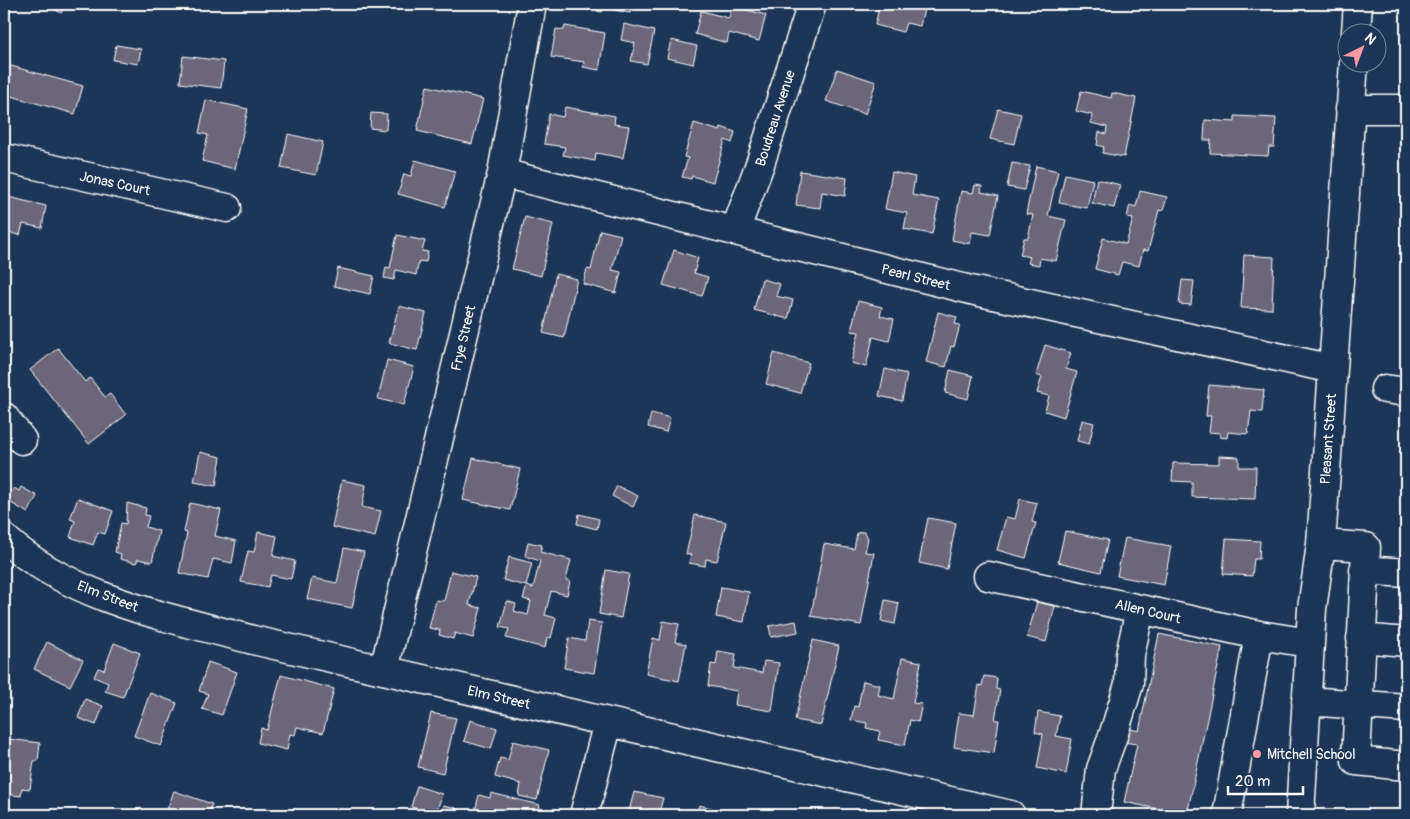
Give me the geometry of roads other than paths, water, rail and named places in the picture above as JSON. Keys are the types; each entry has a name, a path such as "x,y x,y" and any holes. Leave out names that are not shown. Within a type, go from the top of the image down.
{"street":[{"name":"Frye Street","path":"384,670 502,172 532,4"},
{"name":"Boudreau Avenue","path":"735,231 760,164 812,4"},
{"path":"1357,22 1358,4"},
{"name":"Pleasant Street","path":"1300,815 1309,643 1322,544 1353,72"},
{"path":"1350,109 1406,109"},
{"name":"Jonas Court","path":"4,158 227,208"},
{"name":"Pearl Street","path":"502,172 976,291 1333,369"},
{"path":"4,417 22,440"},
{"name":"Elm Street","path":"4,538 35,562 91,592 166,616 253,640 1011,815"},
{"path":"1322,544 1406,573"},
{"path":"1365,558 1356,762 1406,766"},
{"name":"Allen Court","path":"988,576 1258,636 1309,643"},
{"path":"1096,815 1101,769 1129,684 1130,655 1140,609"},
{"path":"1227,815 1258,636"},
{"path":"1361,638 1406,642"},
{"path":"1306,701 1406,708"},
{"path":"584,815 608,722"}],"place":[{"name":"Mitchell School","path":"1257,754"}]}
